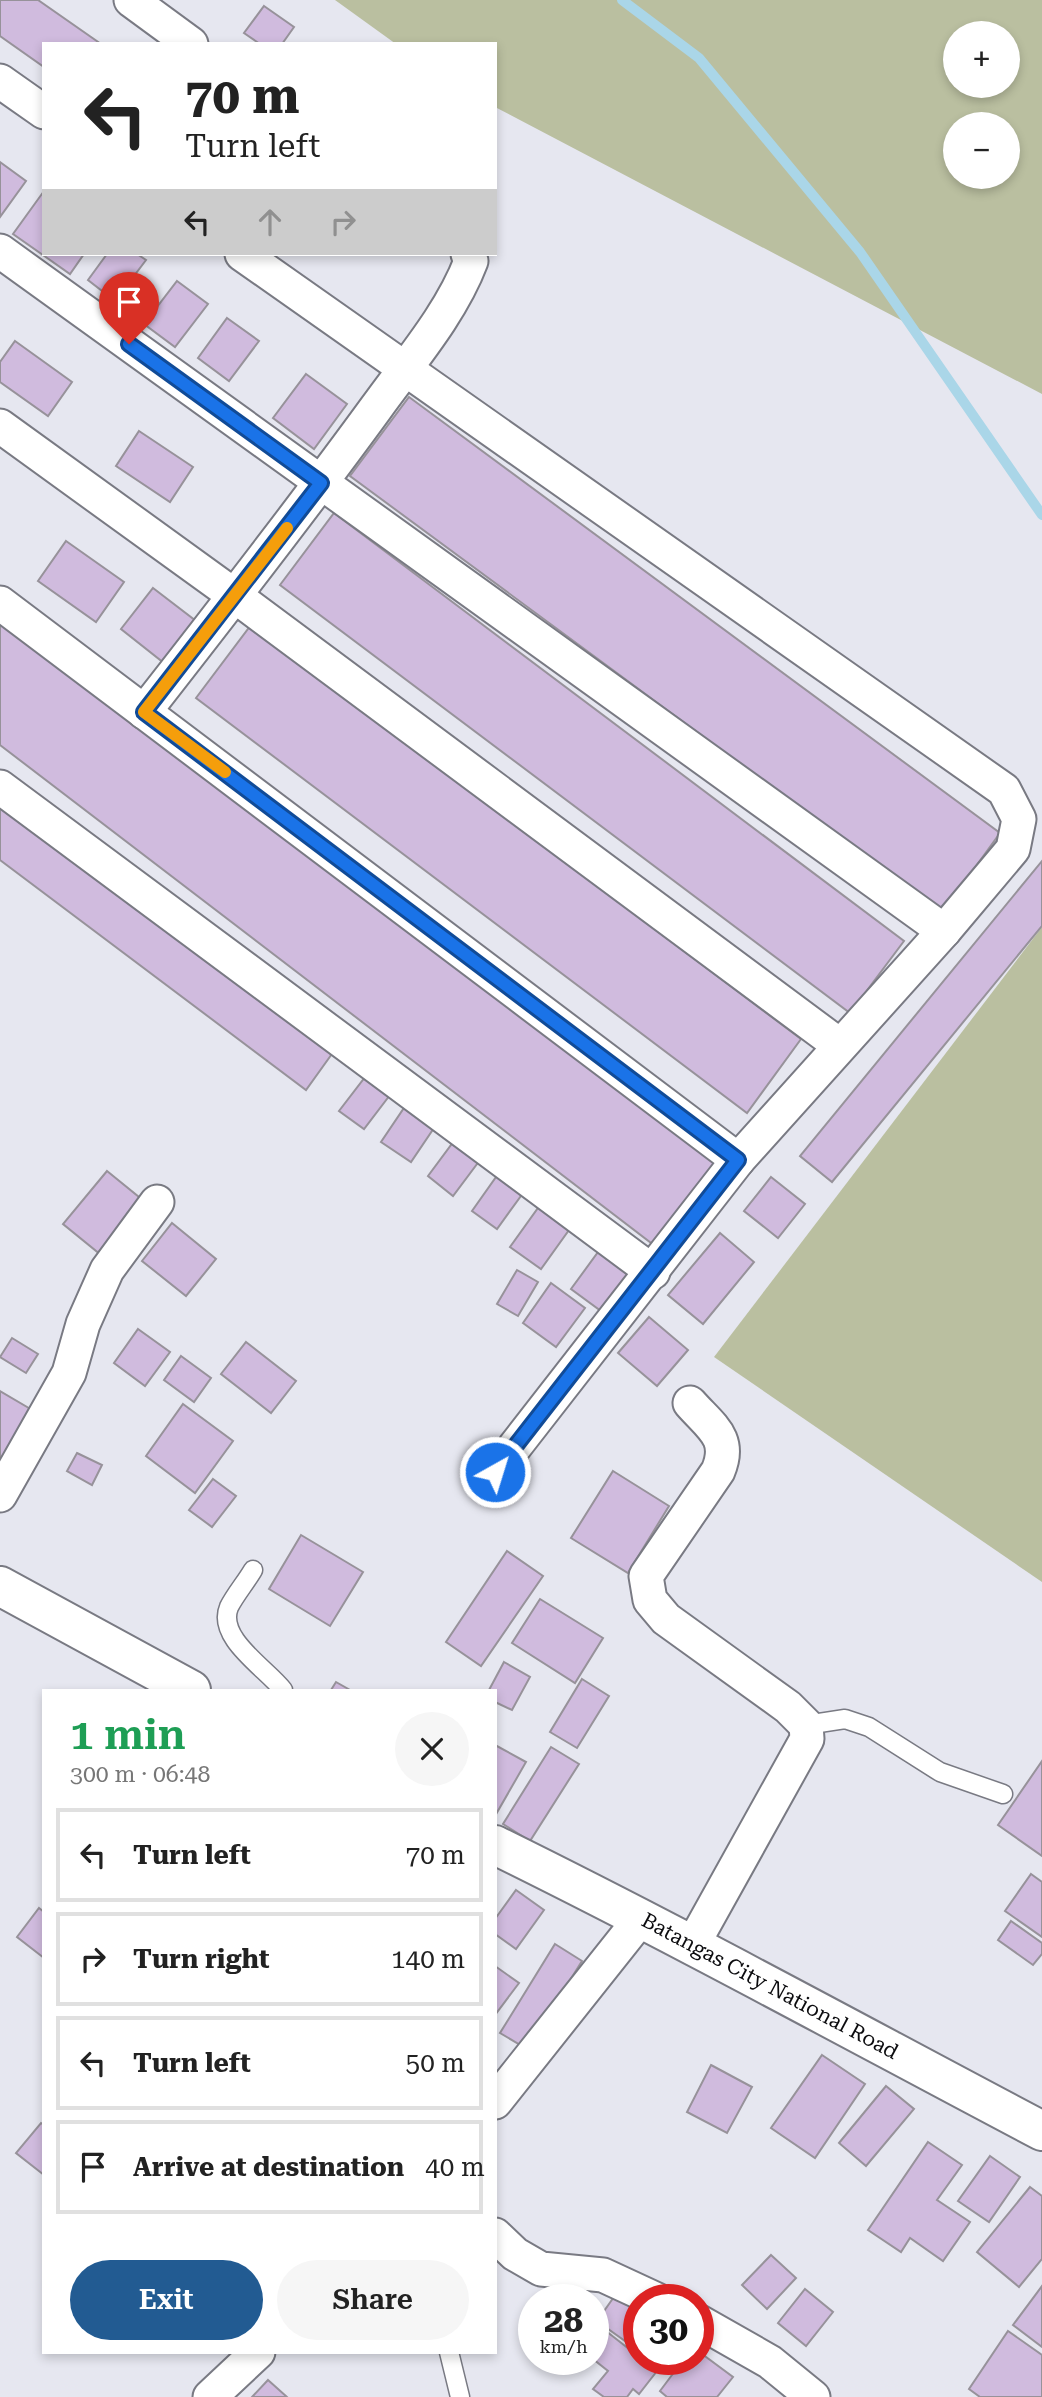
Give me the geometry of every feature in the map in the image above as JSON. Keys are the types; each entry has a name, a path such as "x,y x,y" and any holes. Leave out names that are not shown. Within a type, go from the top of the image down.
{"street":[{"path":"131,0 188,42"},
{"path":"0,80 42,111"},
{"path":"0,251 944,931"},
{"path":"245,256 1004,790 1019,819 1013,849 944,931 738,1160 495,1472"},
{"path":"144,712 321,483 404,370 462,284 471,261 469,256"},
{"path":"0,426 235,596 839,1045"},
{"path":"0,603 738,1160"},
{"path":"0,787 653,1272"},
{"path":"0,1495 69,1373 83,1324 107,1270 157,1202"},
{"path":"690,1403 722,1440 724,1456 718,1471 646,1576 650,1600 666,1619 788,1707 806,1725 807,1739 693,1944"},
{"path":"0,1586 189,1689"},
{"name":"Batangas City National Road","path":"497,1846 642,1917 1042,2131"},
{"path":"497,2099 642,1917"},
{"path":"497,2237 515,2254 541,2269 603,2274 624,2284"},
{"path":"714,2330 770,2362 813,2397"},
{"path":"210,2397 256,2354"}],"lane":[{"path":"254,1570 228,1609 227,1625 239,1648 271,1674 282,1689"},
{"path":"806,1725 845,1718 869,1727 940,1772 1003,1794"},
{"path":"449,2354 460,2397"}],"green space":[{"path":"335,0 1042,0 1042,394 497,108 497,42 393,42"},
{"path":"1042,927 1042,1582 714,1357"}],"building":[{"path":"0,0 38,0 98,42 42,42 42,66 0,36"},
{"path":"264,6 294,27 283,42 257,42 244,33"},
{"path":"0,162 26,181 0,217"},
{"path":"42,194 42,254 13,234"},
{"path":"44,256 83,256 70,274"},
{"path":"106,256 140,256 146,260 115,301 88,280"},
{"path":"177,281 208,304 175,347 144,324"},
{"path":"227,318 259,341 229,381 198,358"},
{"path":"15,341 72,382 48,416 0,382 0,362"},
{"path":"306,374 347,404 314,449 273,418"},
{"path":"409,397 1000,833 942,913 350,476"},
{"path":"139,431 193,467 170,502 116,466"},
{"path":"334,513 904,941 850,1013 280,585"},
{"path":"66,541 124,582 96,622 38,581"},
{"path":"153,588 196,621 164,663 121,629"},
{"path":"0,616 721,1168 659,1249 0,745"},
{"path":"251,625 801,1039 747,1113 196,698"},
{"path":"0,799 334,1051 306,1090 0,860"},
{"path":"1042,861 1042,926 832,1182 800,1156"},
{"path":"369,1072 393,1091 364,1129 339,1111"},
{"path":"408,1102 438,1122 411,1162 381,1142"},
{"path":"454,1141 480,1160 453,1196 428,1176"},
{"path":"501,1170 526,1189 497,1229 472,1211"},
{"path":"107,1171 150,1206 106,1259 63,1224"},
{"path":"771,1177 805,1204 778,1238 744,1211"},
{"path":"543,1201 574,1223 541,1269 510,1247"},
{"path":"172,1223 216,1259 186,1296 142,1261"},
{"path":"720,1233 754,1262 703,1324 668,1295"},
{"path":"601,1248 631,1271 601,1311 571,1289"},
{"path":"517,1270 538,1282 518,1316 497,1304"},
{"path":"551,1283 585,1308 556,1347 523,1323"},
{"path":"649,1317 688,1350 657,1386 618,1353"},
{"path":"138,1329 170,1352 145,1386 114,1363"},
{"path":"12,1338 38,1354 26,1373 0,1357"},
{"path":"246,1342 296,1381 271,1413 221,1374"},
{"path":"181,1356 211,1378 194,1402 164,1380"},
{"path":"0,1391 39,1414 0,1480"},
{"path":"183,1404 233,1441 195,1493 146,1456"},
{"path":"77,1453 102,1465 92,1485 67,1471"},
{"path":"613,1471 669,1506 628,1573 571,1538"},
{"path":"213,1479 236,1496 212,1527 189,1510"},
{"path":"301,1535 363,1572 330,1626 269,1589"},
{"path":"507,1551 543,1576 481,1666 446,1642"},
{"path":"540,1599 603,1638 575,1683 512,1643"},
{"path":"504,1662 530,1677 512,1710 497,1703 497,1689 490,1689"},
{"path":"582,1679 609,1696 577,1748 550,1732"},
{"path":"336,1682 348,1689 332,1689"},
{"path":"497,1746 526,1762 497,1813"},
{"path":"551,1747 579,1764 530,1841 503,1824"},
{"path":"1042,1761 1042,1856 998,1825"},
{"path":"1031,1874 1042,1882 1042,1937 1005,1911"},
{"path":"516,1890 544,1910 516,1949 497,1935 497,1916"},
{"path":"39,1908 42,1910 42,1956 17,1937"},
{"path":"1011,1921 1042,1943 1042,1954 1033,1965 998,1940"},
{"path":"555,1944 582,1961 527,2049 500,2033"},
{"path":"497,1967 519,1983 497,2012"},
{"path":"822,2055 865,2084 815,2158 771,2128"},
{"path":"711,2065 752,2087 727,2133 687,2112"},
{"path":"886,2086 914,2109 866,2166 839,2143"},
{"path":"41,2123 42,2124 42,2173 16,2153"},
{"path":"928,2142 962,2165 937,2200 970,2222 943,2261 910,2238 901,2252 868,2230"},
{"path":"990,2156 1020,2177 989,2222 958,2201"},
{"path":"1030,2187 1042,2196 1042,2259 1019,2287 977,2252"},
{"path":"771,2255 796,2278 767,2309 742,2285"},
{"path":"1042,2286 1042,2347 1013,2325"},
{"path":"621,2287 623,2288 623,2340 609,2330 609,2304"},
{"path":"805,2289 833,2312 806,2346 778,2323"},
{"path":"1008,2331 1042,2355 1042,2397 980,2397 969,2389"},
{"path":"609,2333 623,2344 623,2375 654,2375 639,2394 633,2389 627,2397 604,2397 593,2389 605,2375 609,2375"},
{"path":"714,2363 733,2377 717,2397 667,2397 660,2391 672,2375 714,2375"},
{"path":"268,2380 287,2397 252,2397"}],"waterway":[{"path":"622,0 699,58 860,252 1042,515"}],"slow traffic":[{"path":"225,772 144,712 287,528"}],"route":[{"path":"129,344 321,483 144,712 738,1160 495,1472"}]}
